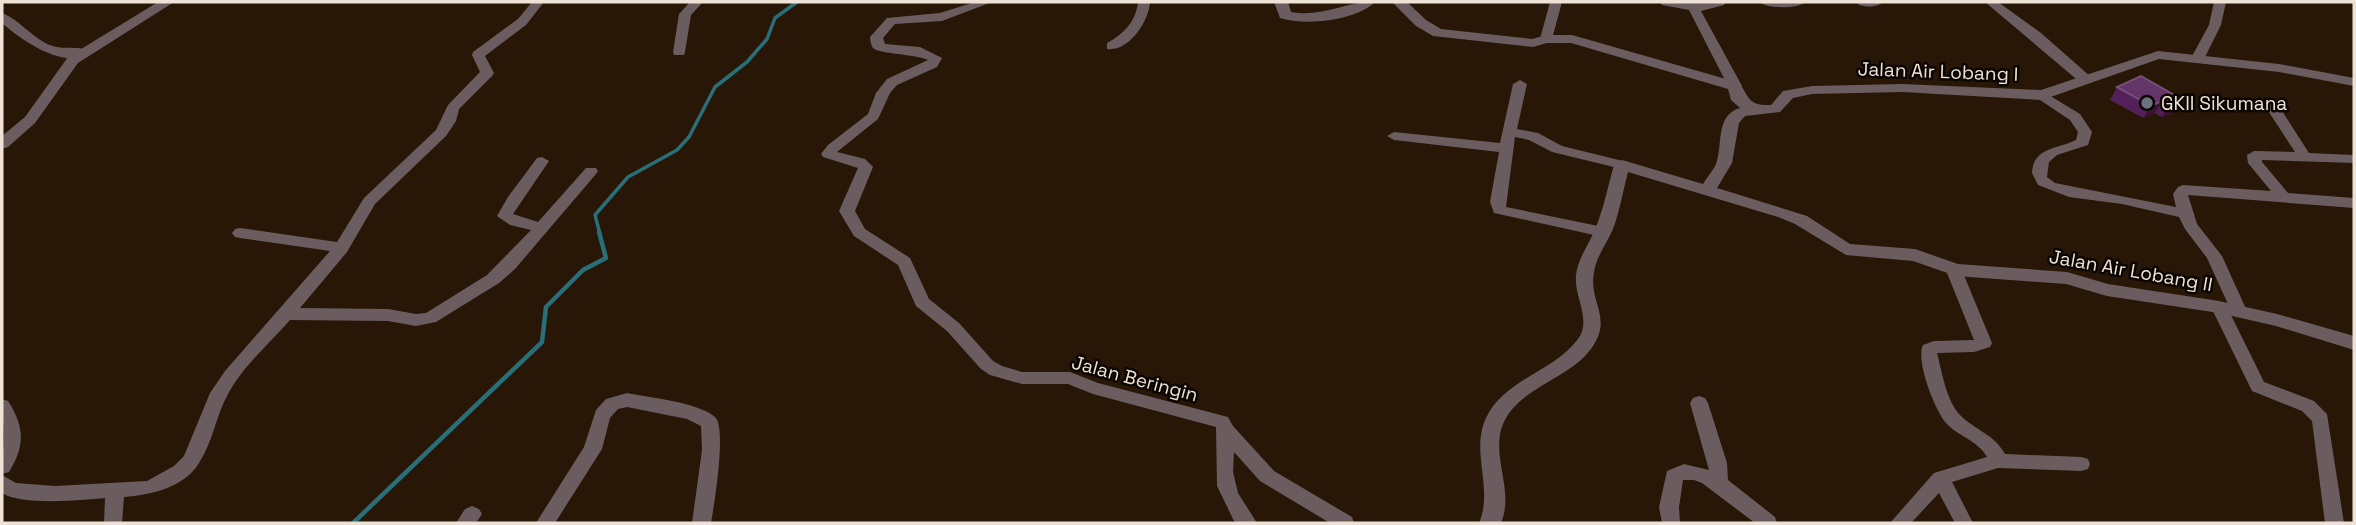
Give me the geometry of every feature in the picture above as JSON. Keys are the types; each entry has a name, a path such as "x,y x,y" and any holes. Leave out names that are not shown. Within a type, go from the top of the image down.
{"street":[{"path":"2,144 30,120 62,72 84,52 167,2"},
{"path":"2,406 11,421 14,435 2,480 11,490 55,494 150,488 173,477 192,460 219,393 231,375 341,248 369,201 441,133 453,108 482,80 487,73 478,55 522,22 538,2"},
{"path":"679,52 685,14 697,2"},
{"name":"Jalan Beringin","path":"986,2 942,17 891,20 876,37 878,46 882,48 920,51 935,58 935,62 891,83 880,93 878,110 873,116 836,143 828,154 860,162 866,167 847,211 852,222 859,232 904,262 922,302 953,327 987,365 996,371 1022,378 1070,378 1093,388 1217,419 1225,425 1226,430"},
{"path":"1112,46 1132,32 1144,2"},
{"path":"1281,2 1285,15 1301,18 1349,10 1368,2"},
{"path":"1399,2 1421,23 1438,33 1533,43 1546,39 1572,39 1735,86"},
{"path":"1546,39 1556,2"},
{"path":"1666,2 1696,8 1720,2"},
{"path":"1765,2 1800,2"},
{"path":"1861,2 1877,2"},
{"path":"1992,2 2086,80"},
{"path":"2198,58 2215,25 2221,2"},
{"path":"1696,8 1697,15 1735,86 1739,100 1752,110"},
{"path":"2,17 35,44 60,54 84,52"},
{"name":"Jalan Air Lobang I","path":"1707,189 1724,163 1731,122 1740,113 1775,108 1788,94 1812,90 1902,88 2042,95 2150,56 2198,58 2354,82"},
{"path":"1520,84 1505,148 1497,202 1499,210 1603,232"},
{"path":"2042,95 2075,117 2085,132 2083,142 2076,148 2049,153 2044,158 2039,174 2044,183 2063,190 2119,198 2185,214"},
{"path":"2270,103 2305,157"},
{"name":"Jalan Air Lobang II","path":"1508,132 1533,136 1557,149 1707,189 1801,220 1846,249 1915,255 1953,268 2053,276 2107,290 2239,311 2354,343"},
{"path":"1394,136 1505,148"},
{"path":"2284,197 2255,163 2253,155 2354,159"},
{"path":"541,227 515,222 505,216 513,200 542,161"},
{"path":"1490,523 1497,507 1490,464 1491,427 1495,417 1517,396 1580,349 1591,334 1592,321 1585,292 1584,273 1603,232 1622,165"},
{"path":"286,314 388,315 416,320 430,318 493,279 509,265 591,171"},
{"path":"2239,311 2214,256 2190,226 2180,194 2183,190 2354,203"},
{"path":"240,233 341,248"},
{"path":"1953,268 1984,343 1974,346 1934,347 1929,349 1928,354 1947,411 1955,421 1986,442 1998,461"},
{"path":"2219,307 2258,386 2308,406 2321,419 2335,523"},
{"path":"545,523 593,449 602,415 612,404 627,400 691,413 710,422 711,450 702,523"},
{"path":"1699,403 1718,463 1719,485"},
{"path":"1226,430 1223,474 1234,507 1247,523"},
{"path":"1226,430 1267,476 1345,523"},
{"path":"1899,523 1941,478 1998,461 2081,464"},
{"path":"1671,523 1670,488 1674,476 1681,470 1703,474 1768,523"},
{"path":"1941,478 1964,523"},
{"path":"113,523 115,489"}],"building":[{"path":"2141,76 2183,100 2169,105 2162,101 2151,106 2117,87"}],"waterway":[{"path":"600,234 595,215 628,177 677,150 689,137 715,87 747,62 767,39 775,18 797,2"},
{"path":"353,523 542,342 546,307 583,270 606,258 599,232"}],"place":[{"name":"GKII Sikumana","path":"2147,103"}]}
